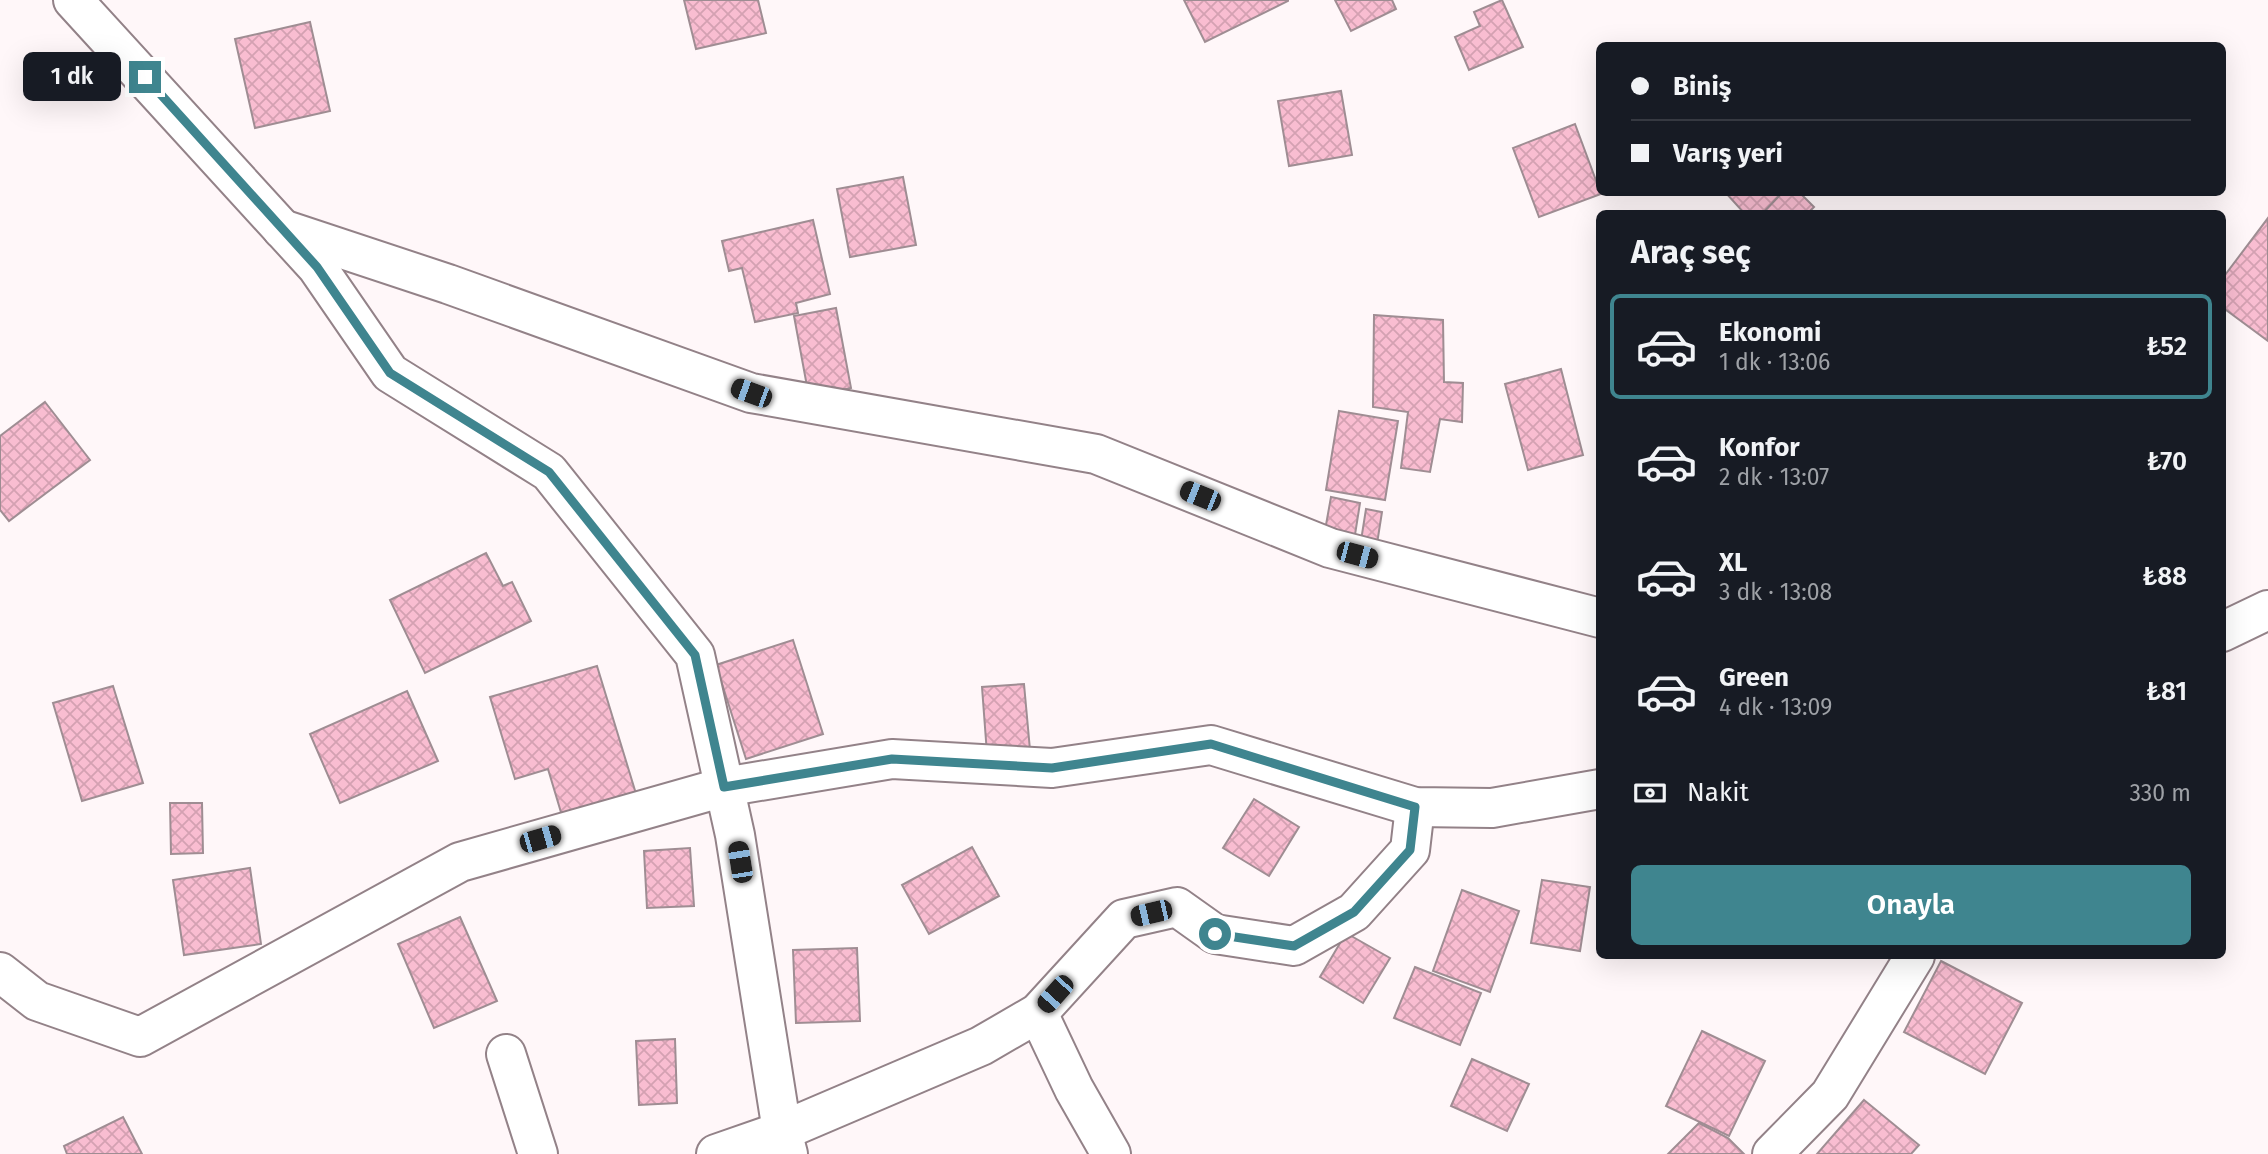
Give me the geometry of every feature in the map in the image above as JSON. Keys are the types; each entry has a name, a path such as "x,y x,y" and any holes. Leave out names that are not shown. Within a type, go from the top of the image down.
{"street":[{"path":"73,0 317,267 390,373 549,472 695,655 735,835 785,1142"},
{"path":"282,229 448,284 751,393 1097,454 1330,548 1596,617"},
{"path":"2226,630 2268,610"},
{"path":"0,972 37,1001 140,1037 460,862 724,787 892,759 1052,768 1211,744 1415,807 1492,808 1596,790"},
{"path":"716,1154 785,1142 981,1046 1038,1013 1124,919 1177,907 1215,934 1294,946 1354,912 1410,850 1415,807"},
{"path":"1772,1154 1830,1095 1913,959"},
{"path":"1038,1013 1074,1088 1111,1154"},
{"path":"506,1054 538,1154"}],"building":[{"path":"684,0 758,0 766,33 696,49"},
{"path":"1184,0 1288,0 1288,1 1205,42"},
{"path":"1335,0 1392,0 1396,9 1351,31"},
{"path":"1502,0 1523,47 1469,70 1455,37 1480,26 1474,12"},
{"path":"310,22 330,111 255,128 235,39"},
{"path":"1341,91 1352,155 1289,166 1278,101"},
{"path":"1575,124 1596,181 1596,196 1539,217 1513,148"},
{"path":"903,177 916,245 850,257 837,189"},
{"path":"1729,196 1779,196 1766,210 1741,210"},
{"path":"1779,196 1803,196 1814,207 1811,210 1766,210"},
{"path":"2268,218 2268,341 2226,310 2226,274"},
{"path":"813,220 830,294 796,303 798,313 755,322 742,268 729,271 722,241"},
{"path":"836,308 851,388 809,397 794,316"},
{"path":"1374,315 1443,320 1444,382 1463,383 1462,422 1440,419 1430,472 1401,468 1408,412 1373,407"},
{"path":"1561,369 1583,455 1528,470 1505,384"},
{"path":"45,402 90,460 9,521 0,510 0,436"},
{"path":"1339,411 1398,421 1385,500 1326,490"},
{"path":"1331,497 1360,503 1354,541 1324,536"},
{"path":"1366,509 1382,512 1376,550 1360,547"},
{"path":"486,553 503,586 512,582 531,621 425,673 390,600"},
{"path":"793,640 823,734 746,759 716,665"},
{"path":"597,666 637,797 563,819 548,769 515,779 490,697"},
{"path":"1024,684 1030,750 987,754 982,687"},
{"path":"113,686 143,783 82,801 53,703"},
{"path":"407,691 438,761 340,803 310,734"},
{"path":"1254,799 1299,827 1269,876 1223,848"},
{"path":"170,803 202,803 203,853 171,854"},
{"path":"972,847 999,896 929,934 902,885"},
{"path":"690,848 694,906 647,908 644,851"},
{"path":"250,868 261,944 184,955 173,880"},
{"path":"1542,880 1590,887 1580,951 1531,943"},
{"path":"1462,890 1519,911 1490,992 1433,971"},
{"path":"460,917 497,1001 434,1028 398,944"},
{"path":"1346,933 1390,958 1363,1003 1320,977"},
{"path":"857,948 860,1021 796,1023 793,950"},
{"path":"1941,961 2022,1003 1985,1074 1904,1032"},
{"path":"1415,967 1481,993 1460,1045 1394,1018"},
{"path":"1702,1031 1765,1061 1729,1136 1666,1106"},
{"path":"675,1039 677,1103 639,1105 636,1041"},
{"path":"1472,1059 1529,1084 1507,1131 1451,1106"},
{"path":"1864,1100 1919,1145 1911,1154 1817,1154"},
{"path":"123,1117 142,1154 67,1154 64,1146"},
{"path":"1699,1123 1728,1138 1744,1154 1668,1154"}],"route":[{"path":"145,77 317,267 390,373 549,472 695,655 724,787 892,759 1052,768 1211,744 1415,807 1410,850 1354,912 1294,946 1215,934"}]}
